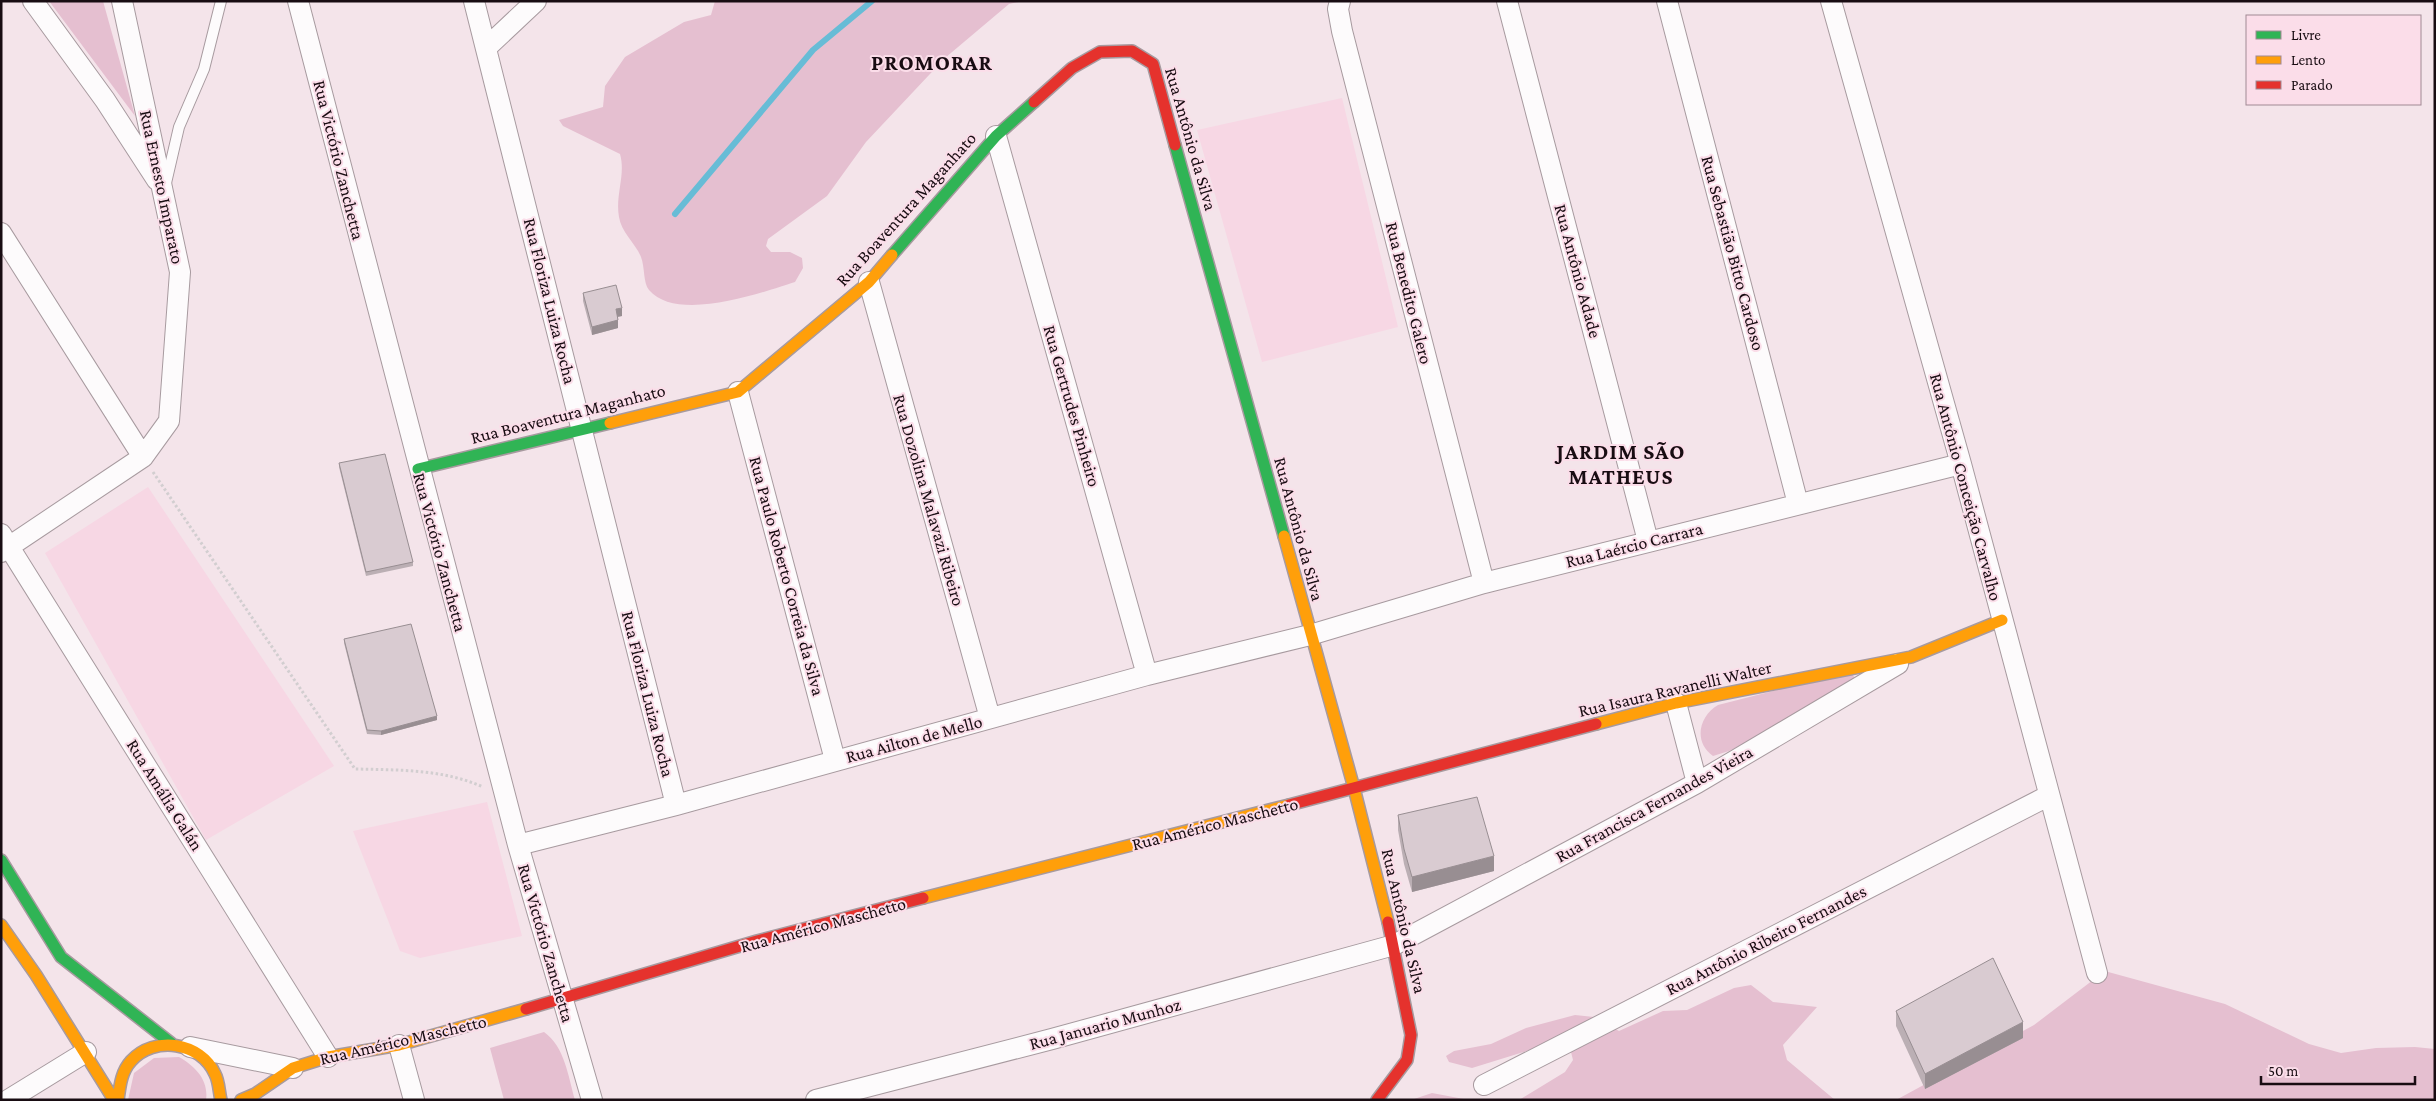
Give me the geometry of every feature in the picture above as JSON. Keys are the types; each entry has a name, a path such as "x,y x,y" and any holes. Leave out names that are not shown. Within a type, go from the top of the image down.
{"street":[{"path":"33,1 105,100 164,191"},
{"name":"Rua Ernesto Imparato","path":"122,1 180,272 169,421 143,457"},
{"name":"Rua Victório Zanchetta","path":"298,1 418,469 518,845 592,1100"},
{"name":"Rua Floriza Luiza Rocha","path":"474,1 676,805"},
{"path":"486,48 536,1"},
{"name":"Rua Benedito Galero","path":"1340,1 1338,9 1342,31 1484,583"},
{"name":"Rua Antônio Adade","path":"1507,1 1648,541"},
{"name":"Rua Sebastião Bitto Cardoso","path":"1667,1 1798,504"},
{"name":"Rua Antônio Conceição Carvalho","path":"1831,1 1960,464 2097,973"},
{"name":"Rua Antônio da Silva","path":"1100,52 1132,51 1153,64 1354,788 1394,945 1411,1035 1407,1060 1377,1100"},
{"name":"Rua Boaventura Maganhato","path":"418,469 738,392 869,282 996,136 1072,68 1100,52"},
{"name":"Rua Gertrudes Pinheiro","path":"996,136 1147,674"},
{"path":"1,232 143,457 4,544"},
{"name":"Rua Dozolina Malavazi Ribeiro","path":"869,282 990,718"},
{"name":"Rua Paulo Roberto Correia da Silva","path":"738,392 835,760"},
{"name":"Rua Laércio Carrara","path":"1310,635 1484,583 1960,464"},
{"name":"Rua Amália Galán","path":"4,544 328,1057"},
{"name":"Rua Isaura Ravanelli Walter","path":"1354,788 1676,703 1911,657 2002,620"},
{"name":"Rua Ailton de Mello","path":"518,845 676,805 1147,674 1310,635"},
{"name":"Rua Francisca Fernandes Vieira","path":"1394,945 1697,783 1911,657"},
{"path":"1676,703 1697,783"},
{"name":"Rua Américo Maschetto","path":"251,1098 293,1068 328,1057 399,1045 563,999 757,941 1354,788"},
{"name":"Rua Antônio Ribeiro Fernandes","path":"1484,1084 2048,796"},
{"path":"1,860 61,957 180,1045 203,1055 214,1068 220,1084 221,1100"},
{"path":"1,925 86,1052 114,1100"},
{"name":"Rua Januario Munhoz","path":"816,1100 1052,1039 1394,945"},
{"path":"118,1100 121,1077 129,1063 141,1052 155,1045 180,1045"},
{"name":"Rua Américo Maschetto","path":"180,1045 293,1068"},
{"path":"399,1045 414,1100"},
{"path":"8,1100 86,1052"}],"lane":[{"path":"164,191 179,127 204,69 221,1"}],"path":[{"path":"143,457 355,769 417,770 466,779 506,798"}],"shaded area":[{"path":"49,1 103,1 135,116"},
{"path":"715,1 1023,1 1009,4 945,58 866,142 827,196 768,239 766,246 771,252 790,252 802,258 803,268 795,282 762,293 720,302 699,305 679,304 662,300 649,290 641,257 620,222 618,201 622,162 620,154 563,126 559,120 603,107 605,86 625,57 684,22 711,15"},
{"path":"1342,98 1398,327 1262,362 1197,130"},
{"path":"148,487 334,766 206,840 45,553"},
{"path":"1851,671 1859,687 1729,751 1713,756 1703,744 1701,729 1703,722 1706,716 1718,705"},
{"path":"487,802 522,936 420,958 400,951 353,831"},
{"path":"2101,970 2225,1004 2309,1044 2341,1053 2376,1048 2415,1047 2435,1049 2435,1100 1896,1100 2034,1025 2097,977"},
{"path":"1751,985 1773,1002 1817,1007 1783,1045 1787,1060 1835,1100 1519,1100 1565,1072 1573,1060 1570,1048 1559,1041 1472,1068 1449,1062 1446,1056 1454,1051 1491,1044 1526,1028 1575,1015 1594,1017 1619,1031 1663,1011 1687,1010 1734,988"},
{"path":"544,1032 551,1038 561,1054 575,1100 504,1100 490,1048"},
{"path":"179,1057 200,1074 205,1086 206,1100 128,1100 134,1073 154,1058"},
{"path":"1432,1093 1469,1100 1411,1100"}],"building":[{"path":"616,285 622,308 616,309 618,320 592,327 583,293"},
{"path":"385,454 413,562 366,572 339,463"},
{"path":"411,624 437,716 381,731 367,730 344,639"},
{"path":"1477,797 1494,856 1412,877 1404,849 1398,815"},
{"path":"1993,958 2023,1022 1925,1074 1896,1011"}],"waterway":[{"path":"675,214 813,50 872,1"}],"traffic: fast":[{"path":"892,255 996,136 1034,102"},
{"path":"1175,145 1284,536"},
{"path":"418,469 610,423"},
{"path":"1,860 61,957 171,1043"}],"traffic: slow":[{"path":"610,423 738,392 869,282 892,255"},
{"path":"1284,536 1354,788 1388,922"},
{"path":"1596,724 1676,703 1911,657 2002,620"},
{"path":"923,898 1289,805"},
{"path":"1,925 36,975 114,1100"},
{"path":"241,1100 255,1094 293,1068 328,1057 399,1045 526,1009"},
{"path":"118,1100 123,1074 131,1061 141,1053 164,1045 188,1049 208,1063 216,1077 221,1100"}],"traffic: jam":[{"path":"1034,102 1072,68 1100,52 1132,51 1153,64 1175,145"},
{"path":"1289,805 1596,724"},
{"path":"526,1009 757,941 923,898"},
{"path":"1377,1100 1407,1060 1411,1035 1388,922"}],"district":[{"name":"PROMORAR","path":"932,62"},
{"name":"JARDIM SÃO MATHEUS","path":"1621,464"}]}
